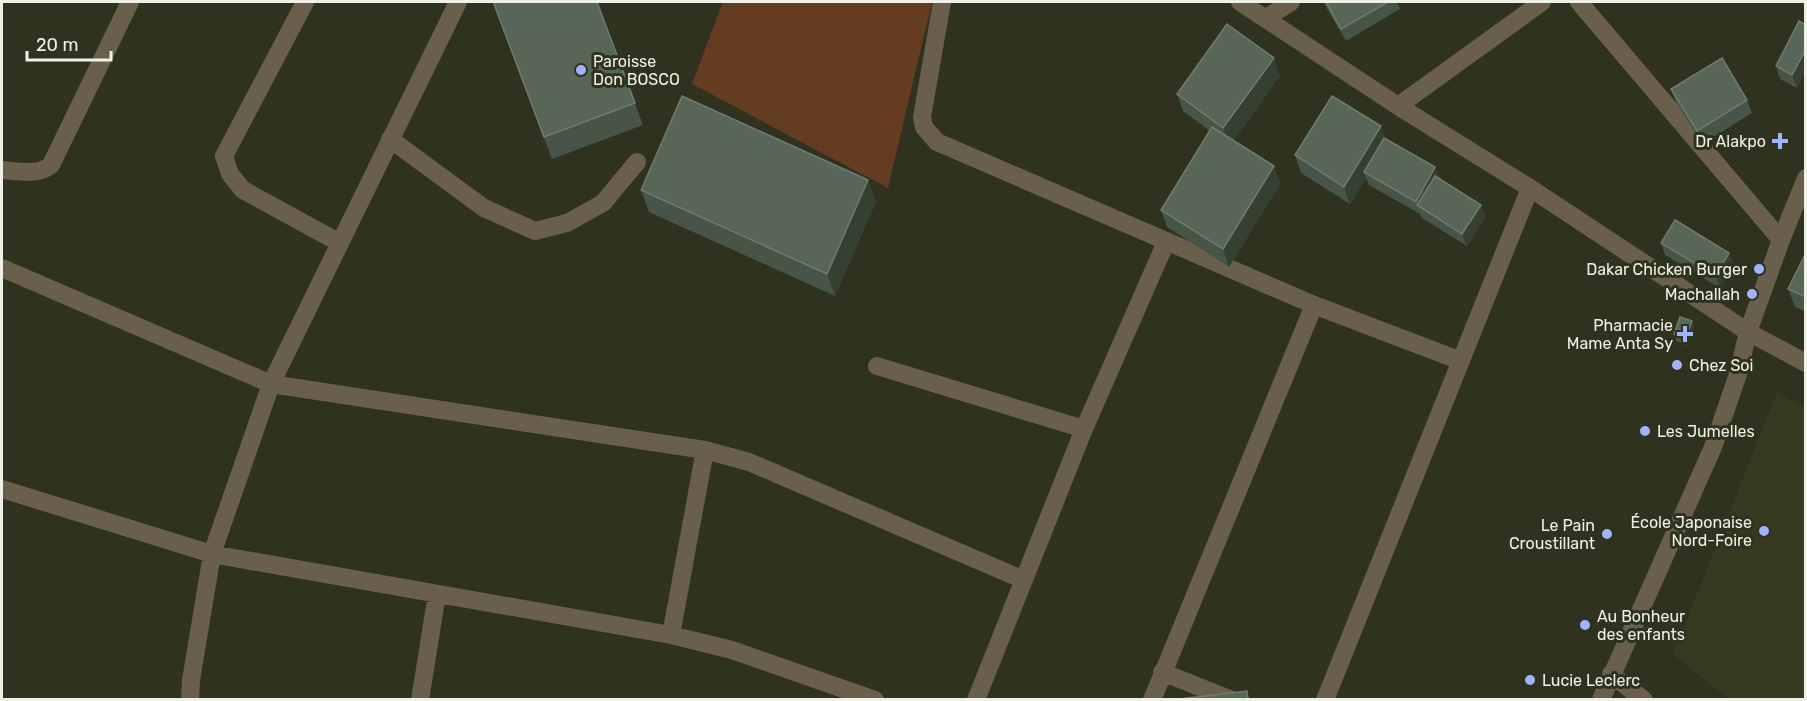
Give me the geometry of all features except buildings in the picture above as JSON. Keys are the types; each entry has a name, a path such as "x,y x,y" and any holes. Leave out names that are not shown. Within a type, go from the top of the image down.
{"street":[{"path":"2,170 34,172 51,165 130,2"},
{"path":"305,2 224,156 230,174 243,190 340,243"},
{"path":"190,699 191,680 212,554 271,384 458,2"},
{"path":"942,2 922,117 924,127 937,142 1314,305 1461,361"},
{"path":"1240,2 1398,106 1530,188 1748,332 1806,363"},
{"path":"1266,18 1291,2"},
{"path":"1398,106 1542,2"},
{"path":"1579,2 1781,240"},
{"path":"390,139 484,208 535,231 567,223 603,203 637,162"},
{"path":"1601,699 1713,447 1738,374 1748,332 1806,178"},
{"path":"1325,699 1530,188"},
{"path":"976,699 1084,429 1166,242"},
{"path":"2,268 271,384 705,450 749,462 1024,580"},
{"path":"1152,699 1314,305"},
{"path":"877,366 1084,429"},
{"path":"671,635 705,450"},
{"path":"2,489 212,554 671,635 732,650 875,699"},
{"path":"420,699 437,594"},
{"path":"1162,672 1232,699"},
{"path":"1611,674 1644,699"}],"shaded area":[{"path":"723,2 932,2 888,188 692,84"},
{"name":"École Japonaise Nord-Foire","path":"1777,392 1805,408 1805,699 1729,699 1673,655"}],"place":[{"name":"Paroisse Don BOSCO","path":"581,70"},
{"name":"Dr Alakpo","path":"1780,141"},
{"name":"Dakar Chicken Burger","path":"1759,269"},
{"name":"Machallah","path":"1752,294"},
{"name":"Pharmacie Mame Anta Sy","path":"1685,334"},
{"name":"Chez Soi","path":"1677,365"},
{"name":"Les Jumelles","path":"1645,431"},
{"name":"École Japonaise Nord-Foire","path":"1764,531"},
{"name":"Le Pain Croustillant","path":"1607,534"},
{"name":"Au Bonheur des enfants","path":"1585,625"},
{"name":"Lucie Leclerc","path":"1530,680"}]}
